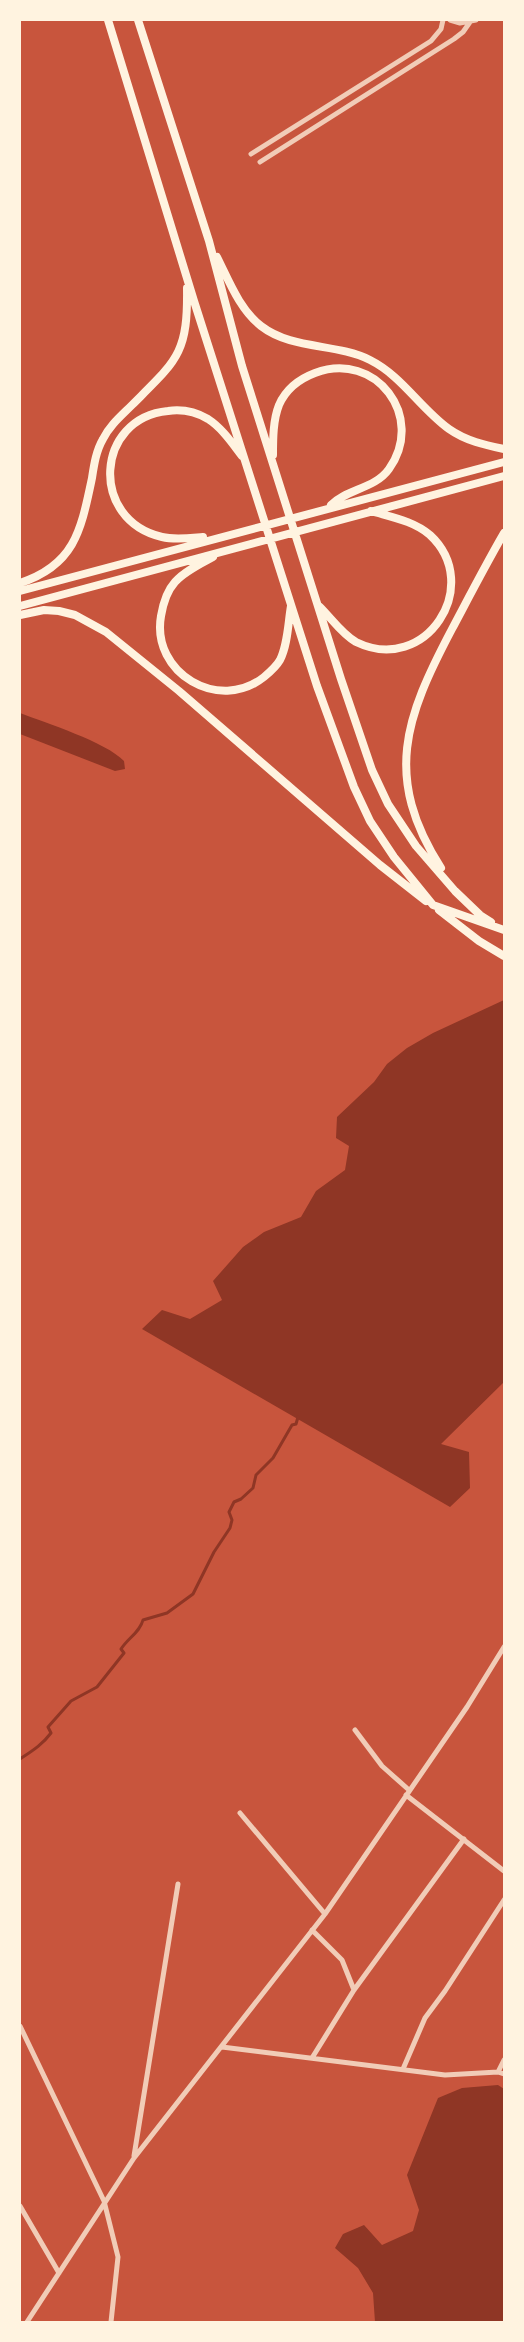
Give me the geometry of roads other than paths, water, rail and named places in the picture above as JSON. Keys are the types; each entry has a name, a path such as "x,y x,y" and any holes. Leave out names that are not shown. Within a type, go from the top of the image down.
{"highway":[{"path":"108,20 187,278 317,686 354,787 370,821 394,857 433,905 504,930"},
{"path":"138,20 210,242 242,366 372,770 388,804 416,846 455,891 480,915 504,930"},
{"path":"210,242 244,307 261,326 288,340 341,350 367,358 396,378 449,429 478,444 504,449"},
{"path":"20,583 55,566 70,550 83,520 96,458 106,432 113,422 169,368 177,356 187,329 187,278"},
{"path":"272,461 274,426 279,405 287,392 302,378 324,370 345,368 355,369 384,386 392,396 400,415 401,445 395,459 387,472 375,481 336,500 326,509"},
{"path":"228,534 163,537 136,526 122,514 113,495 110,472 115,449 130,427 145,416 177,410 194,412 216,425 247,462"},
{"path":"20,591 504,462"},
{"path":"20,606 504,476"},
{"path":"318,604 354,641 383,649 398,649 414,644 429,634 440,622 447,608 450,582 447,563 439,547 417,526 371,511"},
{"path":"455,891 425,843 410,802 406,768 408,733 430,669 504,533"},
{"path":"222,551 188,572 175,582 166,594 159,626 161,639 170,663 185,679 212,690 243,688 257,682 280,660 292,603"},
{"path":"20,615 44,610 59,611 75,615 106,632 179,691 386,871 479,941 504,956"}],"street":[{"path":"251,154 431,41 441,29 443,20"},
{"path":"450,20 459,23 473,21"},
{"path":"260,162 454,39 473,21"},
{"path":"27,2322 134,2157 325,1914 467,1707 504,1647"},
{"path":"355,1730 382,1766 407,1793 504,1871"},
{"path":"240,1813 325,1914"},
{"path":"312,2058 354,1990 414,1911 464,1839"},
{"path":"134,2157 178,1884"},
{"path":"403,2069 424,2018 445,1992 504,1900"},
{"path":"312,1930 342,1960 354,1990"},
{"path":"20,2026 104,2201 118,2259 111,2322"},
{"path":"222,2047 445,2074 501,2073 504,2060"},
{"path":"20,2206 58,2273"}],"waterway":[{"path":"20,1759 37,1748 48,1737 51,1733 48,1727 71,1701 97,1687 124,1653 121,1649 143,1620 167,1613 193,1594 214,1552 230,1528 232,1520 229,1512 234,1502 253,1488 256,1475 273,1458 292,1425 296,1424 298,1417"}]}
